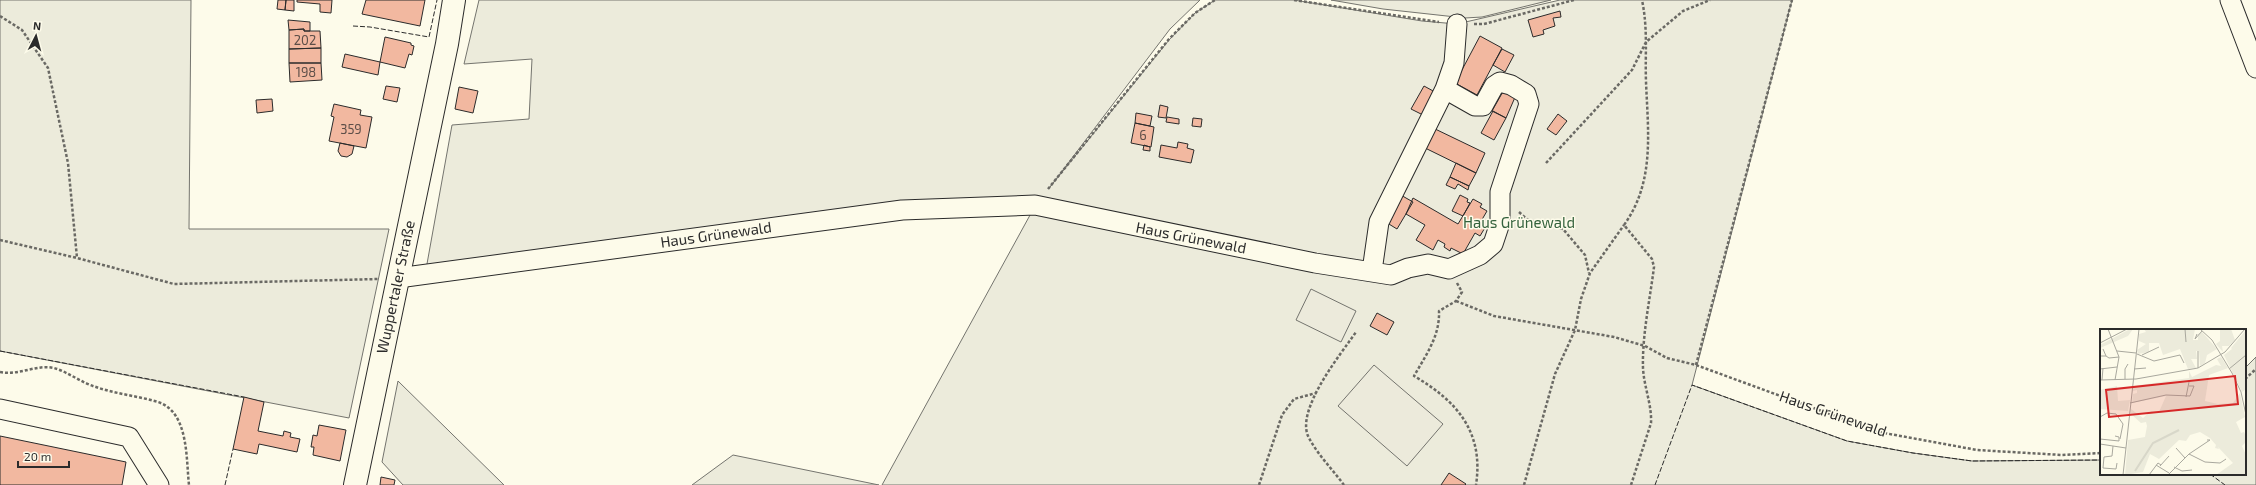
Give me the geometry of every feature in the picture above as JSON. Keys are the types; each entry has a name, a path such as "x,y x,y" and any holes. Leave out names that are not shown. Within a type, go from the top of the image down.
{"main road":[{"name":"Wuppertaler Straße","path":"355,485 454,0"}],"street":[{"path":"2230,0 2256,68"},
{"path":"1372,271 1379,222 1445,89 1454,63 1456,24"},
{"path":"1445,89 1475,106 1483,106 1494,86 1500,82 1511,85 1526,94 1529,104 1500,192"},
{"name":"Haus Grünewald","path":"398,278 902,210 1035,205 1308,262 1391,275 1408,268 1428,264 1449,269 1480,255 1493,244 1500,223 1500,192"},
{"path":"0,409 128,437 158,485"}],"path":[{"path":"1035,205 1169,40 1195,13 1215,0"},
{"path":"1294,0 1422,21 1456,24 1484,24 1574,0"},
{"path":"1524,485 1555,374 1575,330 1581,299 1590,273 1633,212 1643,187 1649,156 1646,42 1647,25 1642,0"},
{"path":"1546,163 1632,70 1646,42 1683,11 1710,0"},
{"path":"1696,365 1792,0"},
{"path":"0,16 22,30 48,68 68,163 77,258"},
{"path":"1500,192 1510,200 1521,215 1528,220 1562,229 1584,255 1590,273"},
{"path":"1624,225 1652,259 1654,267 1643,368 1646,390 1652,414 1651,423 1631,485"},
{"path":"0,240 77,258 174,284 188,286 398,278"},
{"path":"1462,292 1456,301 1439,310 1438,330 1434,342 1414,376 1437,390 1464,417 1474,445 1478,472 1476,485"},
{"name":"Haus Grünewald","path":"1456,301 1494,316 1614,337 1645,346 1668,358 1696,365 1879,432 1977,450 2062,455 2100,453"},
{"path":"1344,485 1309,438 1306,429 1306,421 1316,393 1356,332"},
{"path":"0,372 19,373 42,368 54,368 96,388 166,406 177,417 182,433 189,485"},
{"path":"2246,378 2256,369"},
{"path":"1259,485 1282,415 1294,399 1316,393"}],"green space":[{"path":"0,0 191,0 189,229 389,229 349,418 0,351"},
{"path":"479,0 1200,0 1170,29 1050,187 1169,40 1195,13 1215,0 1294,0 1422,21 1457,24 1560,0 1792,0 1692,385 1847,441 1913,453 1972,461 2100,460 2100,475 2246,475 2246,367 2256,357 2256,485 882,485 1035,206 902,210 425,275 452,125 529,119 532,59 464,64"},
{"path":"1331,0 1551,0 1482,17 1465,18 1383,9"},
{"path":"398,381 504,485 403,485 382,462"},
{"path":"733,455 879,485 692,485"}],"shaded area":[{"path":"1311,289 1356,311 1341,342 1296,320"},
{"path":"1374,365 1443,424 1407,466 1338,406"}],"building":[{"path":"278,0 286,0 285,10 277,9"},
{"path":"286,0 294,0 294,11 285,10"},
{"path":"297,0 332,0 331,13 320,12 320,4 297,2"},
{"path":"366,0 425,0 420,26 362,14"},
{"path":"1560,11 1561,17 1553,18 1555,26 1543,30 1544,34 1533,37 1528,20"},
{"path":"288,20 310,22 310,31 304,31 304,29 289,30"},
{"path":"304,29 304,31 320,31 321,48 289,49 289,30"},
{"path":"1480,36 1502,48 1477,95 1455,83"},
{"path":"385,37 411,43 411,45 414,46 412,55 409,54 405,68 380,62"},
{"path":"321,48 321,63 289,63 289,49"},
{"path":"1502,49 1514,55 1505,72 1493,65"},
{"path":"345,54 380,62 378,75 342,67"},
{"path":"289,63 321,63 322,80 290,82"},
{"path":"386,86 400,88 397,102 383,99"},
{"path":"1424,86 1435,92 1423,115 1411,109"},
{"path":"459,87 478,91 473,113 455,109"},
{"path":"1505,88 1516,95 1506,118 1492,111"},
{"path":"272,99 273,111 257,113 256,100"},
{"path":"334,104 361,110 360,115 372,117 366,148 329,141 334,117 331,116"},
{"path":"1160,105 1168,107 1166,118 1158,117"},
{"path":"1493,111 1506,118 1494,140 1481,133"},
{"path":"1136,113 1152,116 1150,126 1135,123"},
{"path":"1558,114 1567,121 1556,135 1547,129"},
{"path":"1167,117 1179,119 1179,124 1166,122"},
{"path":"1193,118 1202,119 1201,127 1192,126"},
{"path":"1135,123 1154,127 1151,147 1131,143"},
{"path":"1431,127 1485,153 1476,173 1421,146"},
{"path":"1178,142 1188,144 1187,148 1194,150 1191,163 1159,157 1161,145 1177,148"},
{"path":"340,143 354,146 352,154 347,157 341,156 338,151"},
{"path":"1144,145 1150,147 1150,151 1143,150"},
{"path":"1456,163 1476,173 1469,186 1450,177"},
{"path":"1450,177 1469,186 1468,190 1458,184 1455,189 1446,185"},
{"path":"1399,194 1413,202 1397,229 1384,221"},
{"path":"1460,195 1468,199 1467,202 1470,203 1463,216 1452,211"},
{"path":"1413,198 1458,224 1473,199 1482,204 1480,207 1487,211 1480,223 1486,226 1480,236 1475,233 1463,254 1451,248 1450,251 1444,247 1445,244 1438,240 1433,250 1416,240 1425,225 1406,214"},
{"path":"1377,313 1394,322 1387,335 1370,326"},
{"path":"244,397 264,402 258,431 283,436 284,431 291,433 290,437 300,439 297,452 259,444 257,454 233,449"},
{"path":"319,425 346,430 340,461 313,455 314,447 311,447 313,435 317,436"},
{"path":"0,436 126,462 122,485 0,485"},
{"path":"1449,473 1466,484 1441,485"},
{"path":"381,477 395,480 394,485 380,485"}],"fence":[{"path":"353,26 370,27 429,37 437,0"},
{"path":"0,351 244,397"},
{"path":"1655,485 1692,385 1847,441 1913,453 1972,461 2100,460"},
{"path":"225,485 233,449"},
{"path":"2211,475 2225,485"}]}
